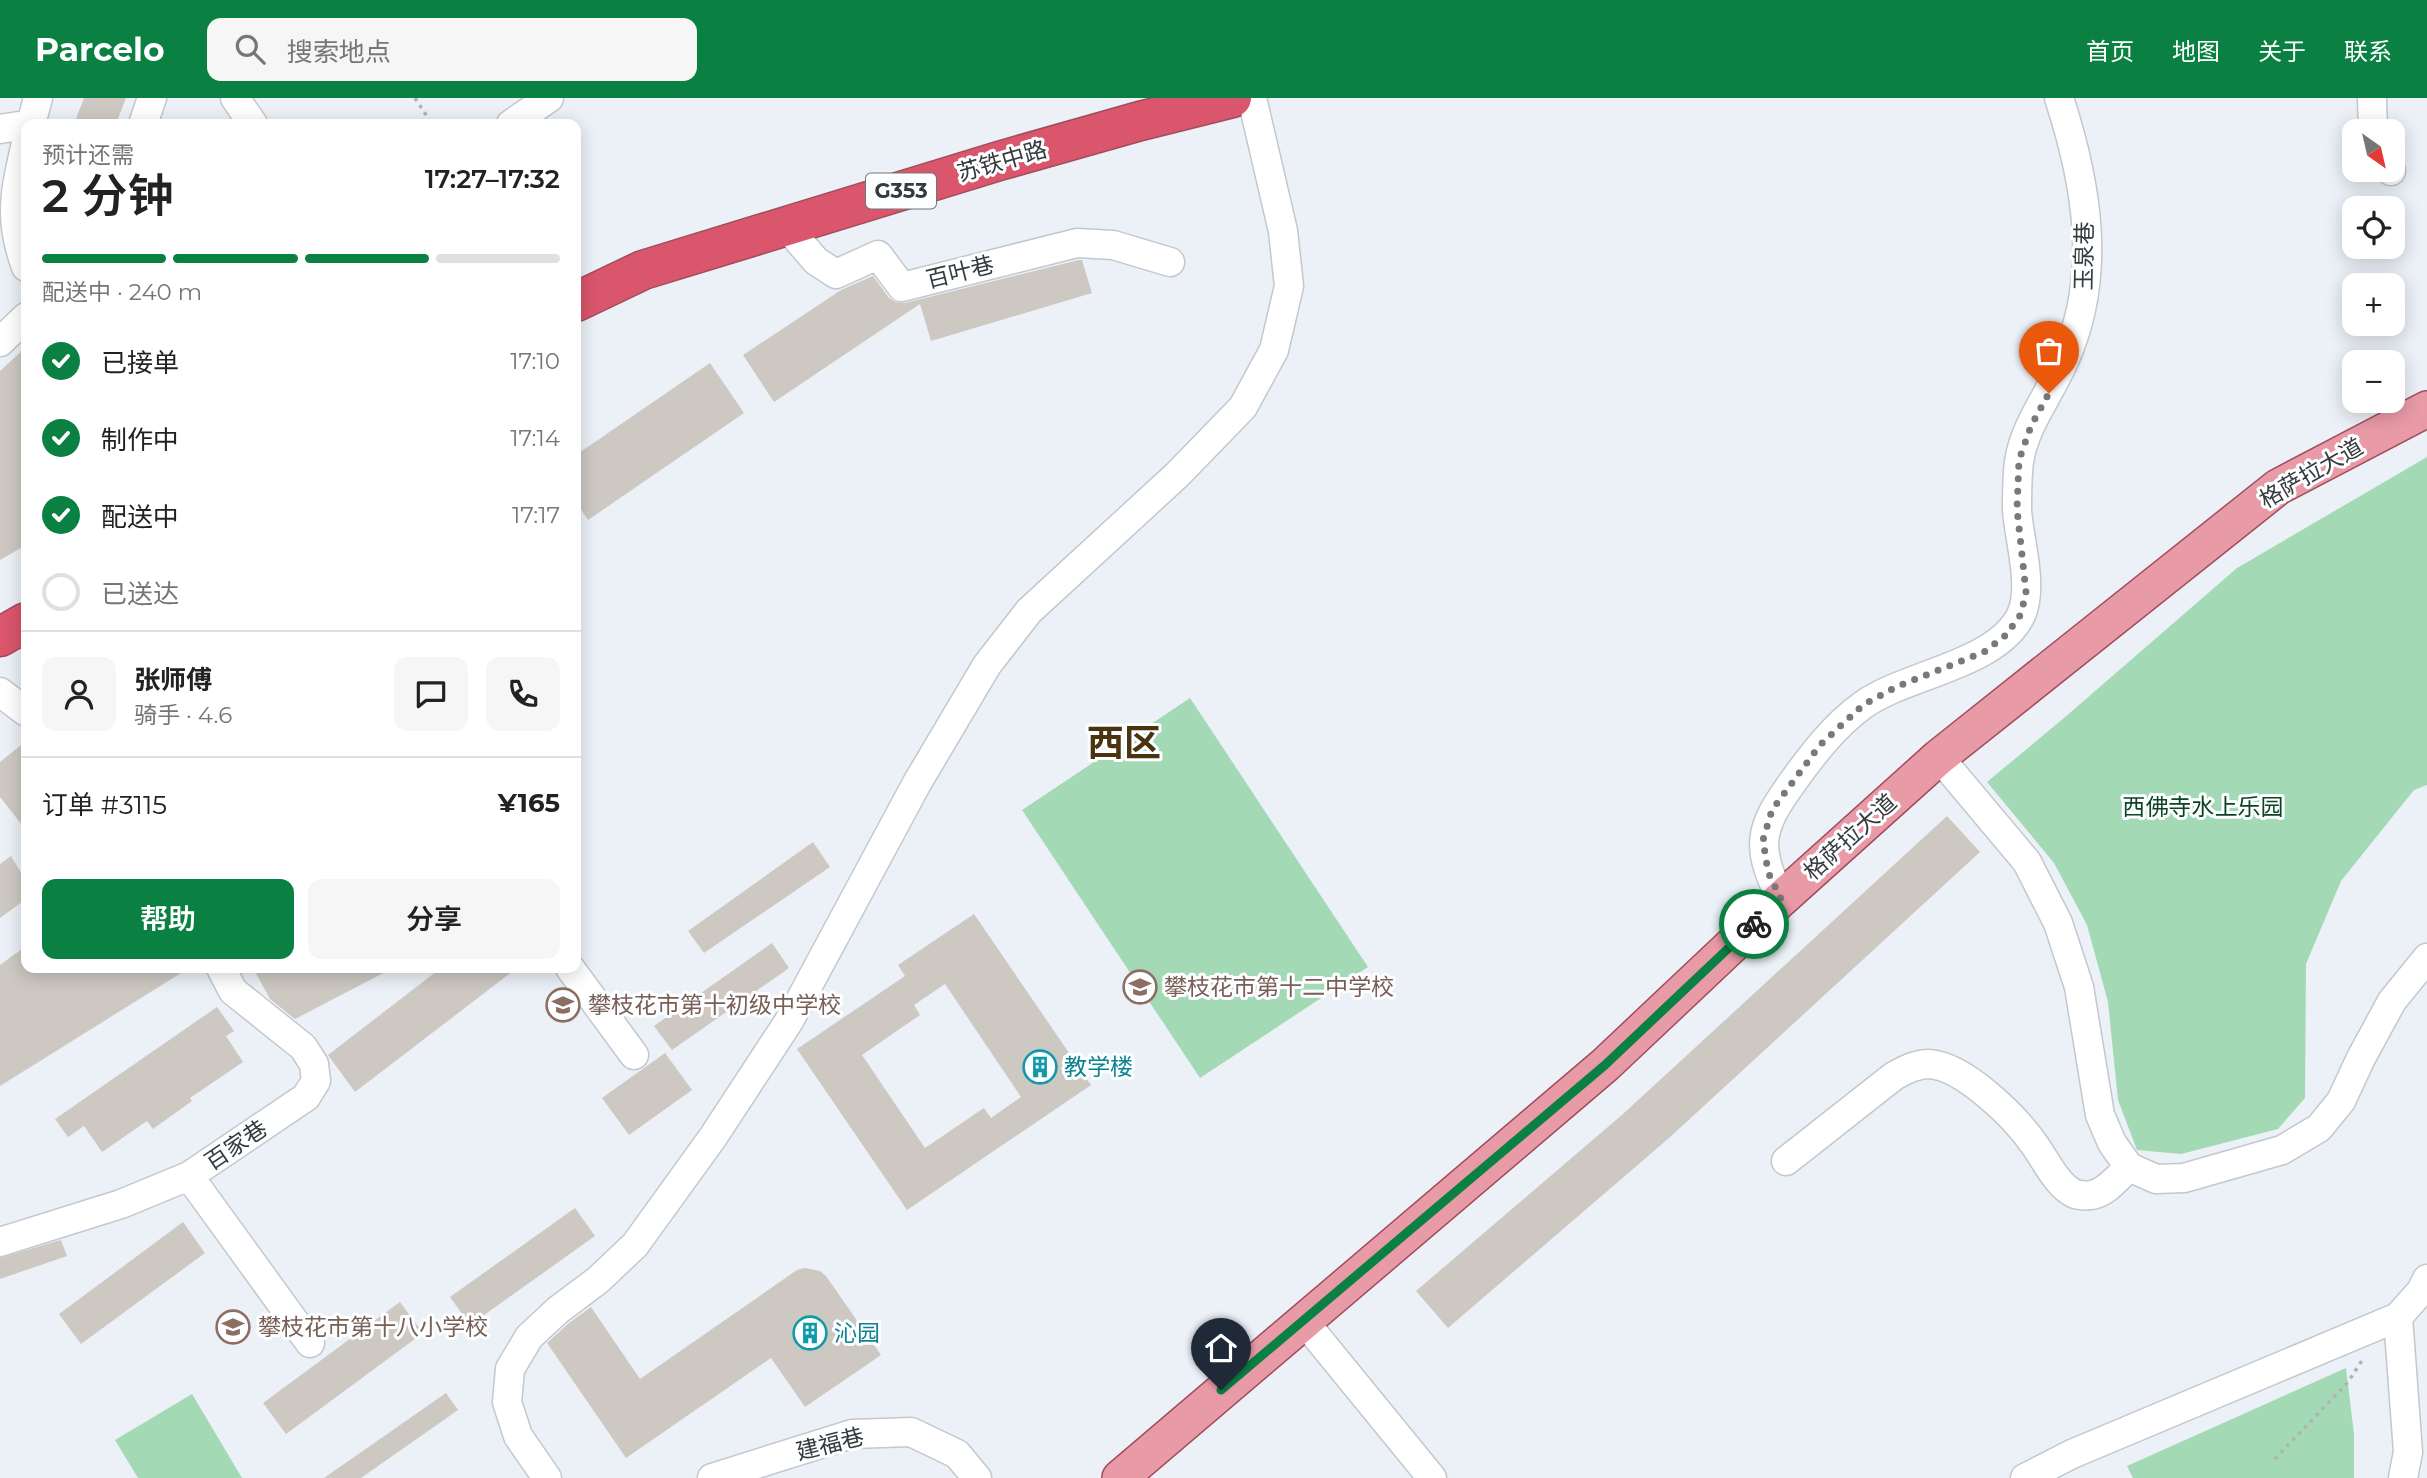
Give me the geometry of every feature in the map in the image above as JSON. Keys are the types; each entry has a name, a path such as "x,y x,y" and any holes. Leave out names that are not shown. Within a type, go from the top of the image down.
{"highway":[{"name":"苏铁中路","path":"581,300 643,270 999,161 1136,109 1232,98"},
{"path":"0,637 21,625"}],"main road":[{"name":"格萨拉大道","path":"1119,1478 1605,1065 1781,899 1939,757 2278,487 2427,409"}],"street":[{"path":"31,119 38,98"},
{"path":"145,119 152,98"},
{"path":"235,98 250,119"},
{"path":"518,119 549,98"},
{"path":"547,1478 518,1436 507,1402 510,1369 528,1337 598,1280 635,1245 713,1137 789,1021 916,783 987,665 1029,611 1177,475 1242,407 1274,350 1289,285 1283,231 1252,98"},
{"name":"玉泉巷","path":"1781,899 1768,872 1763,840 1772,810 1820,745 1863,705 1896,687 1984,652 2006,635 2021,614 2026,592 2017,509 2019,460 2031,426 2078,328 2087,288 2088,239 2084,198 2071,135 2059,98"},
{"path":"2372,98 2373,119"},
{"path":"0,129 21,125"},
{"path":"21,165 7,216 21,253"},
{"name":"百叶巷","path":"786,226 816,261 836,274 878,255 902,287 1077,243 1113,245 1170,262"},
{"path":"0,342 21,322"},
{"path":"0,692 21,708"},
{"path":"1939,757 2027,862 2058,923 2079,987 2100,1115 2112,1143 2129,1167 2156,1179 2184,1178 2282,1150 2319,1128 2341,1101 2392,1001 2427,958"},
{"name":"百家巷","path":"0,1242 121,1204 189,1176 306,1097 316,1081 314,1064 303,1047 233,991 224,973"},
{"path":"574,973 634,1055"},
{"path":"1786,1161 1894,1076 1912,1067 1930,1064 1949,1069 1968,1080 2002,1109 2031,1140 2061,1183 2075,1195 2091,1195 2105,1188 2129,1167"},
{"path":"189,1176 310,1343"},
{"path":"2025,1478 2077,1466 2390,1320 2421,1291 2427,1279"},
{"path":"1303,1320 1432,1478"},
{"path":"2390,1320 2408,1452 2403,1478"},
{"name":"建福巷","path":"712,1478 852,1434 911,1432 957,1454 977,1478"}],"path":[{"path":"415,98 429,119"},
{"path":"2276,1459 2348,1382 2390,1320"}],"green space":[{"name":"西佛寺水上乐园","path":"2427,457 2427,785 2414,790 2341,881 2306,964 2305,1098 2278,1129 2181,1154 2137,1150 2118,1100 2108,1002 2087,925 2054,863 1987,782 2237,568"},
{"path":"1190,698 1368,967 1200,1078 1022,810"},
{"path":"2346,1368 2354,1434 2354,1478 2133,1478 2127,1466"},
{"path":"192,1394 242,1478 138,1478 115,1440"}],"building":[{"path":"84,98 126,98 118,119 76,119"},
{"path":"1082,260 1092,293 931,341 920,304 774,402 743,355 841,290 873,276 889,298 905,303"},
{"path":"21,352 21,548 0,560 0,371"},
{"path":"710,363 744,413 588,520 581,510 581,452"},
{"path":"21,745 21,824 0,797 0,762"},
{"path":"1947,816 1980,852 1669,1138 1448,1328 1416,1291 1623,1114"},
{"path":"813,842 830,867 704,953 688,931"},
{"path":"11,856 21,873 21,903 0,918 0,864"},
{"name":"教学楼","path":"974,914 1091,1085 907,1210 797,1049 905,976 898,965","holes":["945,984 1021,1097 991,1118 984,1108 925,1148 862,1055 920,1015 914,1005"]},
{"path":"772,943 789,968 672,1050 654,1026"},
{"path":"21,950 21,973 181,973 0,1086 0,965"},
{"path":"256,973 383,973 295,1019 270,999"},
{"path":"435,973 510,973 355,1092 328,1055"},
{"path":"217,1007 234,1031 226,1036 243,1062 190,1098 192,1101 153,1129 147,1121 102,1152 84,1126 68,1137 55,1119"},
{"path":"665,1053 692,1090 629,1135 602,1098"},
{"path":"575,1208 595,1236 470,1325 450,1297"},
{"path":"183,1222 205,1253 81,1344 59,1314"},
{"path":"61,1240 67,1256 0,1279 0,1258"},
{"path":"805,1268 820,1271 826,1276 881,1355 805,1407 771,1358 626,1458 547,1343 591,1307 640,1379 797,1270"},
{"path":"400,1302 423,1333 286,1434 263,1403"},
{"path":"446,1393 458,1410 361,1478 324,1478"}],"way so far":[{"path":"1754,924 1781,899 1768,872 1763,840 1772,810 1820,745 1863,705 1896,687 1984,652 2006,635 2021,614 2026,592 2017,509 2019,460 2031,426 2049,393"}],"place":[{"name":"攀枝花市第十二中学校","path":"1140,987"},
{"name":"攀枝花市第十初级中学校","path":"563,1005"},
{"name":"教学楼","path":"1040,1067"},
{"name":"攀枝花市第十八小学校","path":"233,1327"},
{"name":"沁园","path":"810,1333"}],"district":[{"name":"西区","path":"1124,743"}],"route":[{"path":"1221,1390 1605,1065 1754,924"}]}
